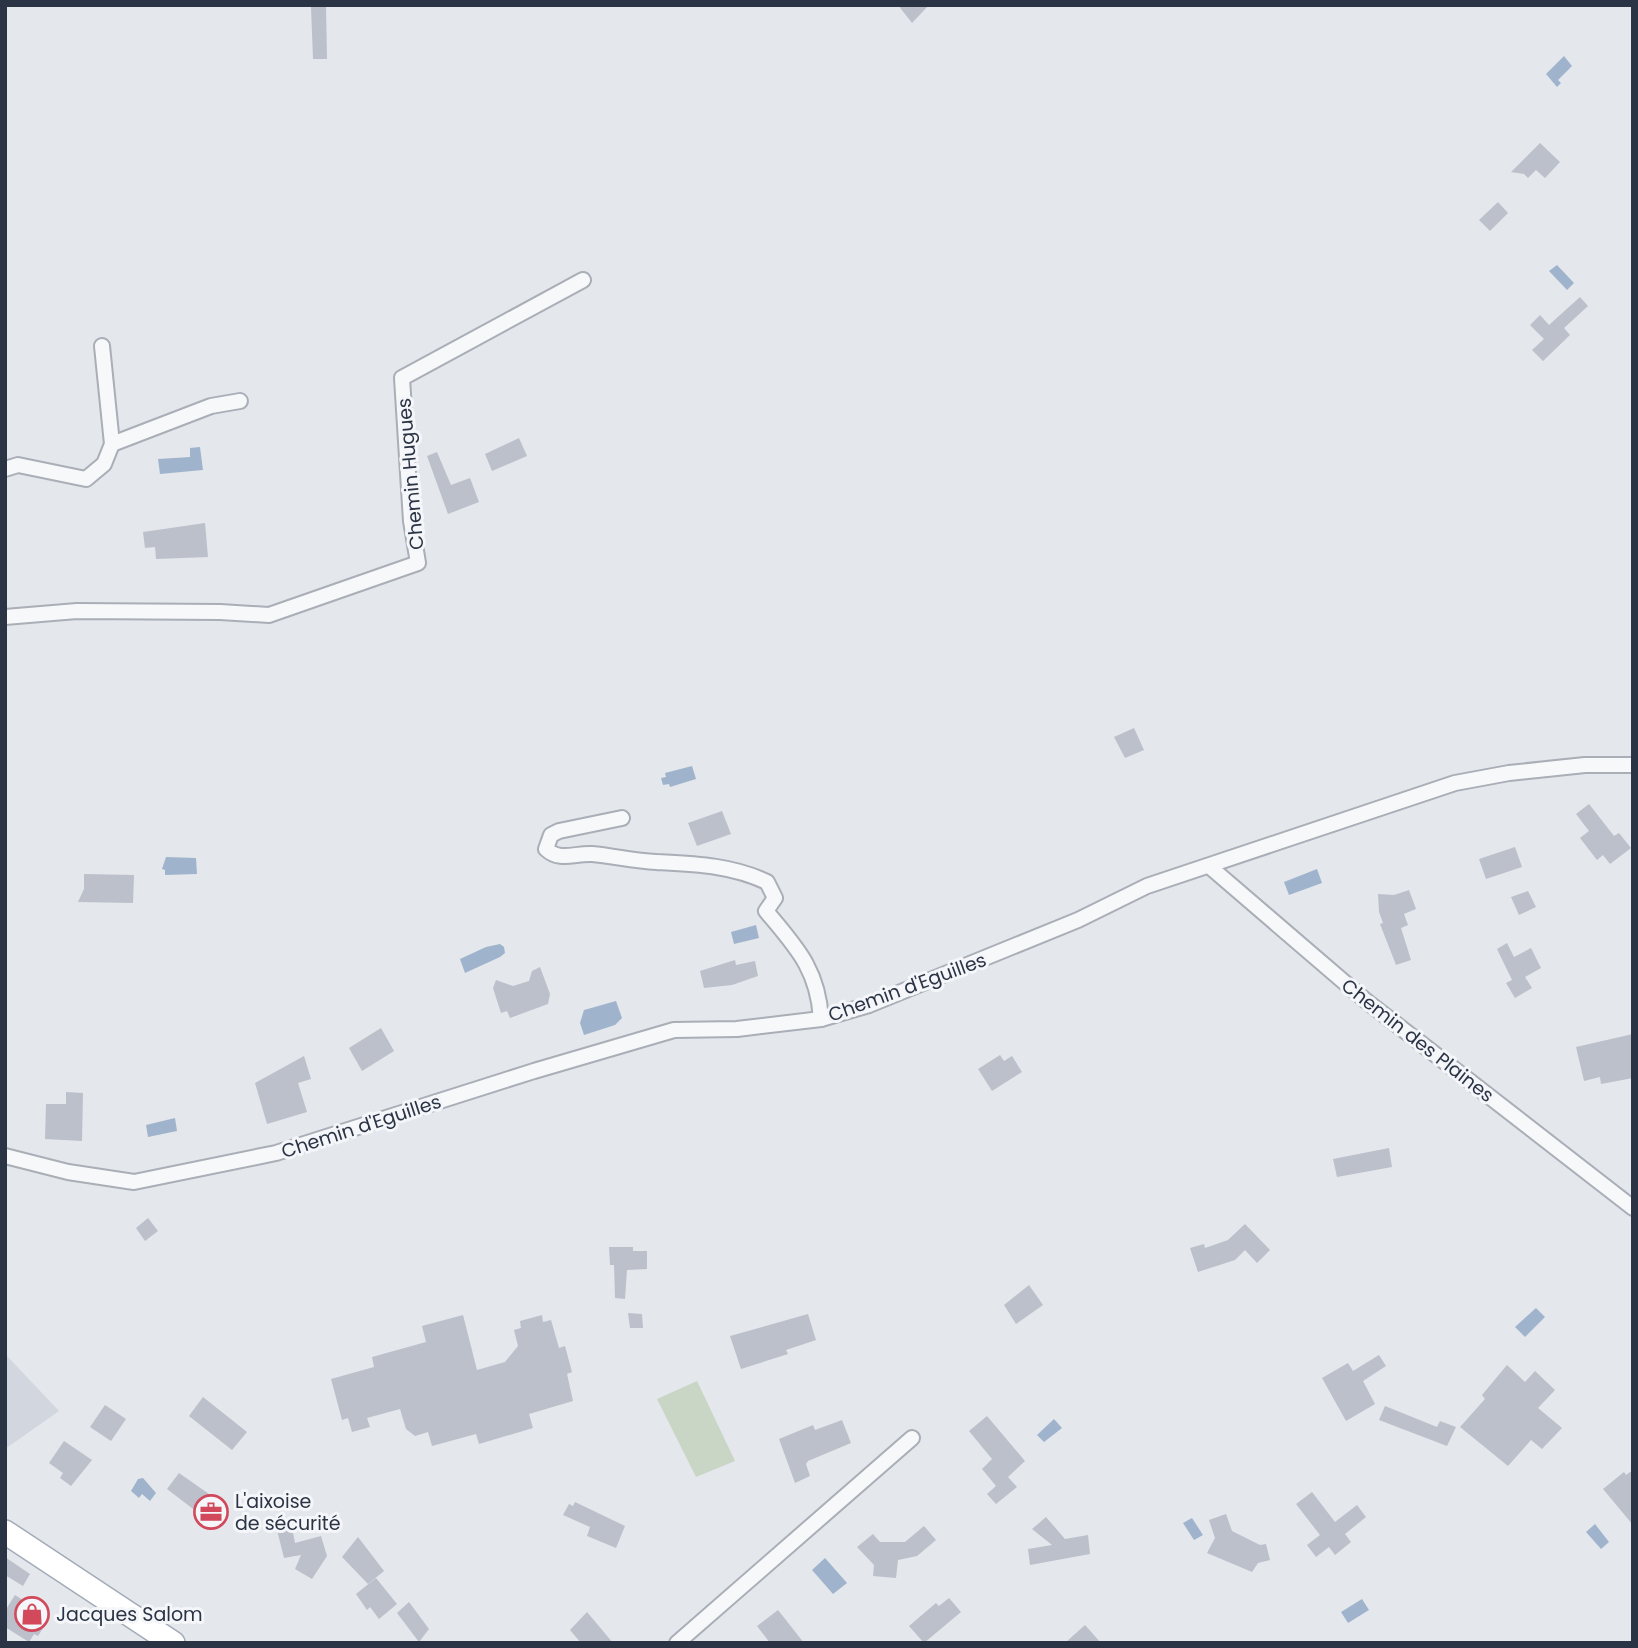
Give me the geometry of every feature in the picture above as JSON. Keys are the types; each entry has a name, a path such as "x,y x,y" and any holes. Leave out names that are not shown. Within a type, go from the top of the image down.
{"main road":[{"path":"5,1534 173,1643"}],"street":[{"name":"Chemin Hugues","path":"5,617 77,611 269,615 418,563 411,521 402,378 583,280"},
{"path":"5,469 19,465 86,479 104,464 112,444 102,346"},
{"path":"112,444 211,406 240,401"},
{"name":"Chemin d'Eguilles","path":"5,1156 68,1172 134,1182 276,1153 521,1075 674,1030 737,1029 821,1019 934,981 1078,920 1147,886 1455,783 1585,765 1633,765"},
{"path":"622,818 559,831 551,835 547,849 553,856 563,857 580,854 654,862 694,862 730,869 767,882 775,898 766,911 804,955 820,1006 821,1019"},
{"name":"Chemin des Plaines","path":"1209,866 1365,1000 1633,1208"},
{"path":"677,1643 912,1438"}],"shaded area":[{"path":"5,1354 59,1411 5,1449"}],"green space":[{"path":"697,1381 735,1461 696,1477 657,1399"}],"water":[{"path":"1564,56 1572,66 1558,80 1561,83 1557,87 1546,74"},
{"path":"1557,265 1574,283 1567,290 1549,271"},
{"path":"200,447 203,470 160,474 158,459 190,457 190,448"},
{"path":"692,766 696,779 670,787 669,784 663,785 661,778 666,777 665,773"},
{"path":"166,857 196,858 197,874 165,875 165,870 162,869"},
{"path":"1317,869 1322,883 1289,895 1284,882"},
{"path":"756,925 759,938 734,944 731,932"},
{"path":"500,944 505,953 465,973 460,959 486,947"},
{"path":"616,1001 622,1018 615,1025 584,1035 580,1023 584,1010"},
{"path":"175,1118 177,1131 148,1137 146,1125"},
{"path":"1536,1308 1545,1317 1525,1337 1515,1327"},
{"path":"1054,1419 1062,1428 1044,1442 1037,1435"},
{"path":"143,1478 156,1493 150,1501 142,1494 139,1498 131,1491 138,1479"},
{"path":"1192,1518 1203,1535 1194,1540 1183,1523"},
{"path":"1595,1524 1609,1542 1601,1549 1586,1532"},
{"path":"825,1558 847,1583 833,1594 812,1570"},
{"path":"1362,1599 1369,1610 1348,1623 1341,1612"}],"building":[{"path":"898,5 929,5 912,23"},
{"path":"311,7 326,7 327,59 313,59"},
{"path":"1540,143 1560,162 1545,178 1536,170 1528,178 1524,174 1511,172"},
{"path":"1498,202 1508,213 1490,231 1479,220"},
{"path":"1580,297 1588,306 1564,328 1570,335 1543,361 1532,350 1544,339 1530,325 1540,315 1549,325"},
{"path":"519,438 527,456 492,471 485,454"},
{"path":"437,452 451,485 470,478 479,502 448,514 427,456"},
{"path":"205,523 208,557 156,559 155,547 145,548 143,532"},
{"path":"1134,728 1144,750 1125,758 1114,737"},
{"path":"1589,804 1614,836 1619,833 1631,848 1610,864 1603,855 1597,860 1580,838 1589,831 1576,814"},
{"path":"722,811 731,834 697,846 688,823"},
{"path":"1515,847 1522,867 1486,879 1479,859"},
{"path":"84,874 134,875 133,903 78,902 84,889"},
{"path":"1409,890 1416,909 1404,914 1408,925 1401,928 1411,960 1396,965 1380,924 1383,923 1378,894 1394,895"},
{"path":"1528,891 1536,907 1519,915 1511,897"},
{"path":"1507,943 1514,957 1531,948 1541,968 1525,977 1532,988 1515,998 1506,983 1512,980 1497,949"},
{"path":"735,960 736,965 755,961 758,976 732,985 704,988 700,971"},
{"path":"540,967 550,994 548,1004 510,1018 507,1011 501,1013 493,988 496,980 513,986 529,981 532,971"},
{"path":"381,1028 394,1051 362,1071 349,1048"},
{"path":"1633,1034 1633,1078 1601,1084 1600,1077 1584,1081 1576,1047"},
{"path":"1000,1055 1004,1061 1012,1056 1022,1072 992,1091 978,1069"},
{"path":"304,1056 311,1079 298,1083 307,1112 267,1124 255,1083"},
{"path":"66,1092 83,1093 82,1141 45,1139 46,1104 66,1104"},
{"path":"1389,1148 1392,1167 1337,1177 1333,1159"},
{"path":"148,1218 158,1231 145,1241 136,1228"},
{"path":"1245,1224 1270,1250 1257,1263 1245,1250 1235,1260 1198,1272 1190,1248 1204,1244 1205,1248 1228,1240"},
{"path":"609,1247 633,1247 633,1251 647,1251 647,1269 627,1270 625,1299 615,1298 614,1265 610,1265"},
{"path":"1029,1285 1043,1305 1016,1324 1004,1305"},
{"path":"628,1313 642,1314 643,1328 630,1328"},
{"path":"808,1314 816,1340 786,1350 788,1354 741,1369 730,1336"},
{"path":"463,1315 477,1370 505,1362 518,1346 514,1330 521,1328 520,1321 542,1315 543,1322 551,1320 559,1348 565,1346 572,1372 567,1374 573,1401 529,1414 533,1428 479,1444 476,1434 432,1446 428,1432 415,1436 406,1429 400,1409 367,1418 370,1427 352,1432 348,1418 342,1420 331,1379 374,1367 372,1357 426,1342 422,1326"},
{"path":"1379,1355 1386,1366 1363,1381 1375,1404 1346,1421 1322,1378 1348,1363 1353,1371"},
{"path":"1507,1365 1525,1382 1535,1371 1555,1390 1538,1408 1562,1428 1542,1449 1531,1440 1508,1466 1460,1427 1485,1399 1482,1395"},
{"path":"203,1397 247,1432 232,1450 189,1416"},
{"path":"105,1405 126,1419 111,1441 90,1427"},
{"path":"1385,1406 1437,1427 1440,1421 1456,1427 1447,1446 1379,1420"},
{"path":"987,1416 1025,1461 1008,1477 1017,1487 996,1504 987,1494 996,1486 982,1469 992,1459 969,1431"},
{"path":"842,1420 851,1443 808,1461 806,1464 810,1476 795,1483 779,1439 813,1425 815,1430"},
{"path":"64,1441 92,1460 71,1486 60,1478 63,1473 49,1463"},
{"path":"1633,1470 1633,1525 1603,1489 1624,1472 1626,1475"},
{"path":"179,1473 229,1508 218,1522 204,1511 201,1515 167,1489"},
{"path":"1312,1492 1335,1522 1357,1505 1366,1517 1345,1534 1351,1542 1335,1555 1329,1547 1316,1557 1307,1545 1320,1535 1296,1504"},
{"path":"575,1502 625,1526 616,1548 587,1536 590,1527 563,1515 569,1504 573,1506"},
{"path":"1226,1514 1232,1531 1260,1545 1266,1544 1270,1560 1258,1563 1252,1572 1207,1553 1215,1538 1209,1520"},
{"path":"1046,1517 1065,1539 1088,1535 1090,1554 1030,1565 1028,1549 1052,1545 1032,1529"},
{"path":"924,1526 936,1540 917,1556 898,1560 896,1578 873,1576 874,1565 857,1547 873,1534 880,1542 905,1542"},
{"path":"292,1527 295,1543 321,1536 327,1556 312,1579 295,1569 301,1555 284,1558 277,1530"},
{"path":"358,1537 384,1571 368,1584 342,1557"},
{"path":"5,1557 30,1574 23,1586 5,1575"},
{"path":"376,1578 397,1604 379,1619 370,1607 367,1610 356,1594"},
{"path":"15,1595 50,1617 38,1636 34,1634 29,1642 5,1627 5,1611"},
{"path":"949,1598 961,1612 924,1643 909,1626 936,1603 939,1606"},
{"path":"409,1602 429,1629 419,1642 397,1613"},
{"path":"778,1610 804,1643 770,1643 757,1626"},
{"path":"587,1612 613,1643 581,1643 570,1630"},
{"path":"1085,1625 1101,1643 1065,1643"}],"place":[{"name":"L'aixoise de sécurité","path":"211,1512"},
{"name":"Jacques Salom","path":"32,1614"}]}
